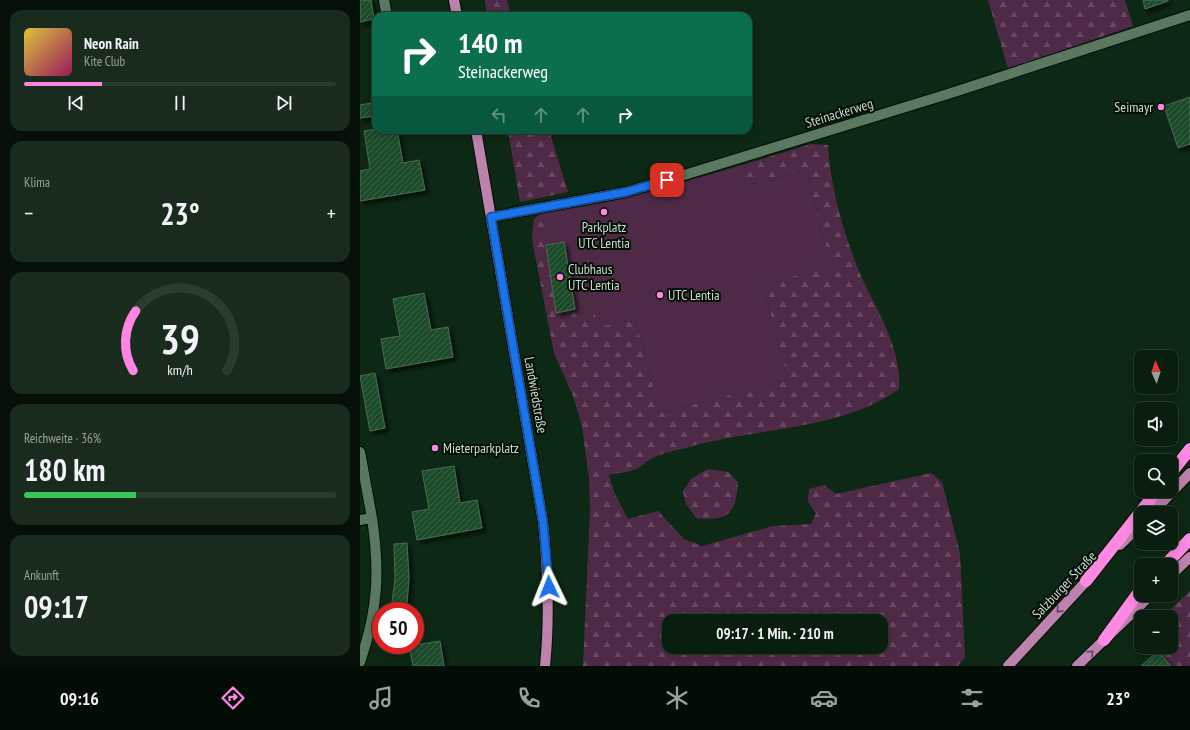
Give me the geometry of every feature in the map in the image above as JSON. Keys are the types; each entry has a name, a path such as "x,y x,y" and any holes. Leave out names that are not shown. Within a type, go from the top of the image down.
{"highway":[{"path":"1178,464 1190,448"},
{"path":"1086,581 1151,498"},
{"path":"1172,558 1190,539"},
{"path":"1104,640 1134,599"}],"main road":[{"path":"454,0 456,12"},
{"name":"Landwiedstraße","path":"477,134 543,522 549,601 545,666"},
{"path":"1159,506 1190,473"},
{"name":"Salzburger Straße","path":"1008,666 1134,531"},
{"path":"1178,568 1190,557"},
{"path":"1077,666 1144,602"}],"street":[{"path":"384,0 386,12"},
{"name":"Steinackerweg","path":"491,217 626,192 948,94 1190,15"},
{"path":"360,452 377,550 378,579 375,610 360,662"},
{"path":"360,520 372,518"}],"green space":[{"path":"485,0 507,0 510,12 486,12"},
{"path":"988,0 1125,0 1133,26 1008,69"},
{"path":"509,134 550,134 568,192 520,202"},
{"path":"811,144 828,145 834,190 846,235 856,264 891,340 899,372 899,389 877,402 852,413 798,426 715,441 660,455 649,460 636,469 609,475 614,492 628,519 658,511 684,539 702,546 773,526 811,524 816,513 808,502 809,489 824,485 836,494 931,473 942,482 960,553 965,657 958,666 583,666 590,511 589,478 582,426 573,396 554,353 533,245 534,229 540,222 549,224 551,232 546,240 546,245 556,312 593,306 598,327 635,318 660,413 788,380 763,284 831,266 806,170 747,185 743,171 746,164"},
{"name":"UTC Lentia","path":"746,164 743,171 748,185 806,170 831,266 763,284 788,380 660,413 635,318 598,327 592,306 556,313 546,245 546,240 551,232 532,236 534,219 549,211 622,199"},
{"path":"708,469 728,472 738,482 735,502 732,509 728,514 716,519 696,518 686,504 683,491 691,479"},
{"path":"1190,591 1190,666 1172,666 1161,654 1178,654 1178,610 1170,610"}],"building":[{"path":"360,0 371,0 373,12 372,19 360,22"},
{"path":"1143,0 1168,0 1168,1 1145,9"},
{"path":"1190,97 1190,144 1178,148 1164,106"},
{"path":"371,103 372,116 360,118 360,105"},
{"path":"372,130 372,134 398,134 403,163 419,160 425,190 360,201 360,171 370,169 364,131"},
{"name":"Clubhaus UTC Lentia","path":"564,242 575,309 556,313 546,245"},
{"path":"424,293 431,330 448,327 453,357 386,369 381,339 400,336 393,299"},
{"path":"375,373 385,428 370,431 360,376"},
{"path":"454,466 460,503 477,500 482,528 417,540 412,512 429,509 422,471"},
{"path":"407,543 409,578 407,602 392,602 395,579 394,544"},
{"path":"440,641 444,666 413,666 411,654 424,654 424,644"},
{"path":"1155,654 1161,654 1171,666 1141,666"}],"place":[{"name":"Seimayr","path":"1161,107"},
{"name":"Parkplatz UTC Lentia","path":"604,212"},
{"name":"Clubhaus UTC Lentia","path":"560,277"},
{"name":"UTC Lentia","path":"660,295"},
{"name":"Mieterparkplatz","path":"435,448"}],"route":[{"path":"549,587 543,522 491,217 626,192 667,180"}]}
